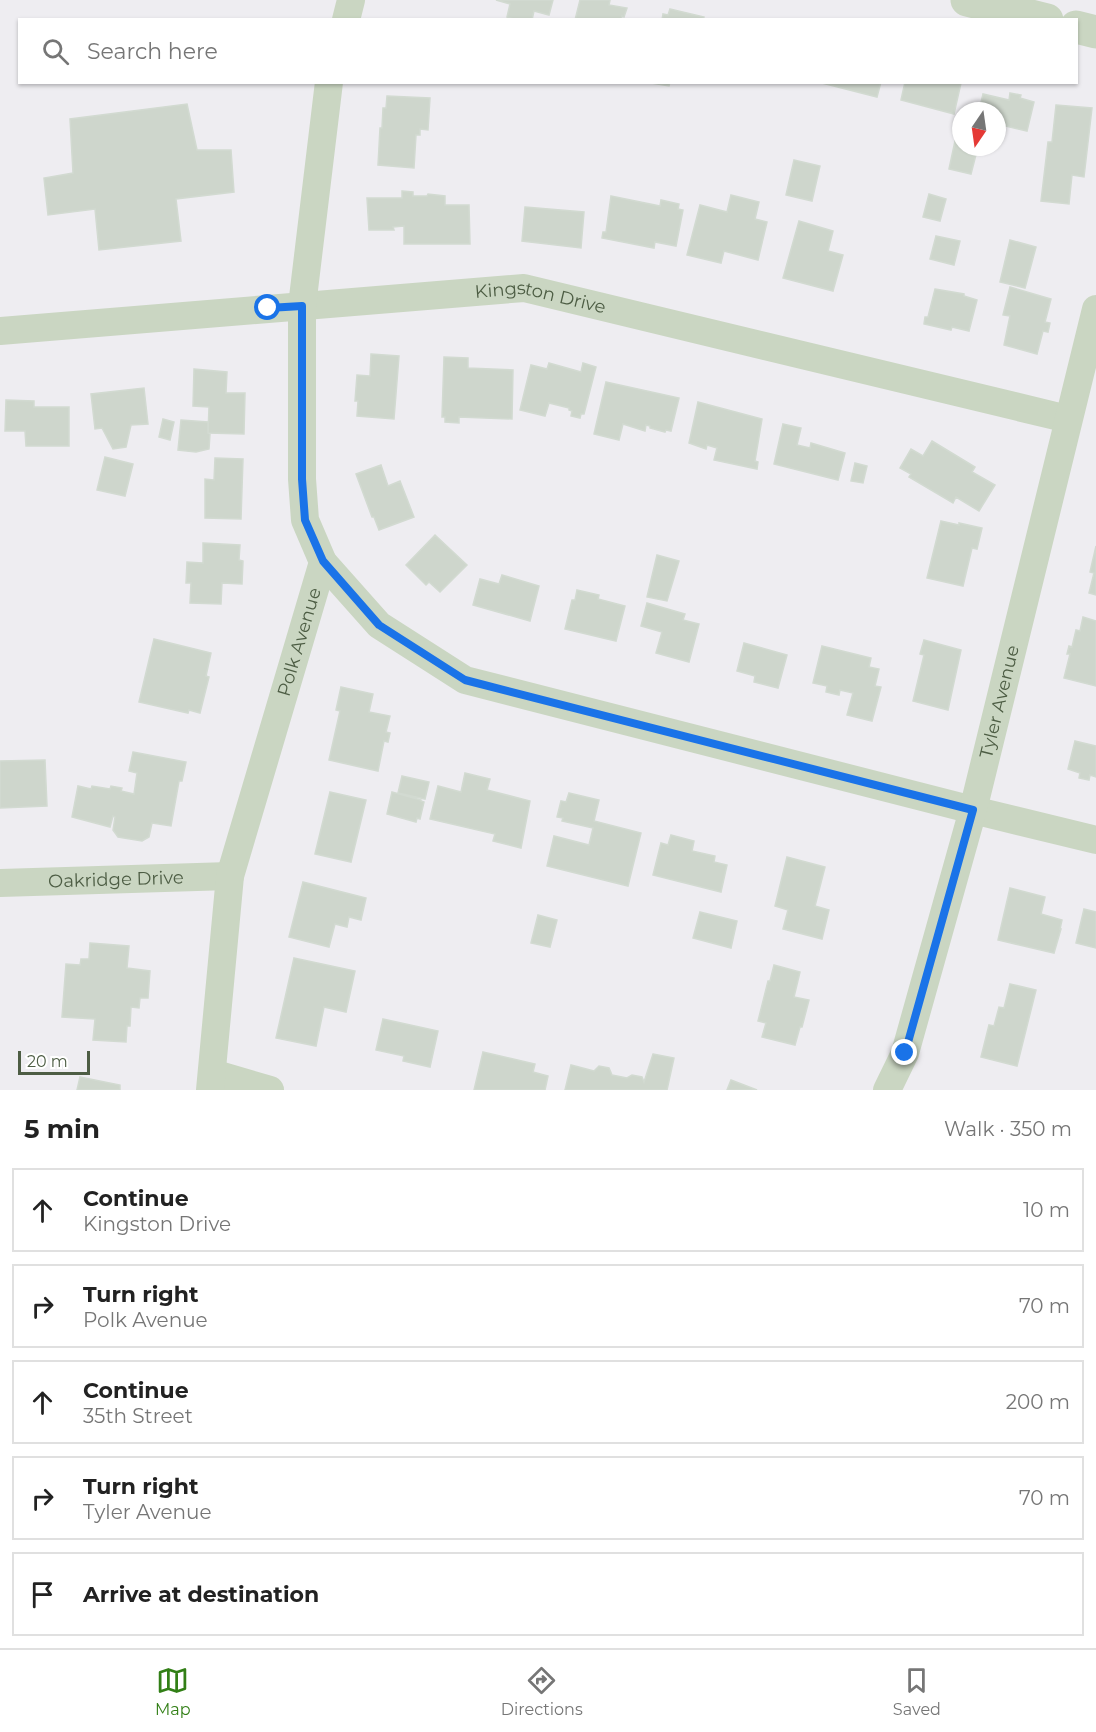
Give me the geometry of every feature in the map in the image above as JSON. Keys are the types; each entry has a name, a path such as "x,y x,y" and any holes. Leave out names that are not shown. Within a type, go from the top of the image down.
{"street":[{"path":"346,18 351,0"},
{"path":"967,0 1039,18"},
{"path":"1078,27 1096,32"},
{"name":"Polk Avenue","path":"211,1081 230,876 323,561 305,520 302,479 302,306 329,84"},
{"name":"Kingston Drive","path":"0,331 524,288 1068,419"},
{"name":"Tyler Avenue","path":"887,1090 905,1053 973,810 1096,309"},
{"path":"323,561 379,625 465,680 1096,840"},
{"name":"Oakridge Drive","path":"0,883 230,876"},
{"path":"211,1081 270,1090"}],"building":[{"path":"496,0 553,0 549,15 534,11 532,18 507,17 510,4"},
{"path":"580,0 610,0 609,5 627,8 622,18 576,18"},
{"path":"670,9 704,17 662,18 663,14 668,15"},
{"path":"826,84 880,84 877,97"},
{"path":"905,84 961,84 957,102 952,102 952,113 901,100"},
{"path":"1010,93 1021,95 1020,98 1034,102 1027,131 1006,126 1006,102 981,102 983,94 1009,100"},
{"path":"387,96 430,98 428,130 420,129 420,135 416,135 414,168 378,165 380,128 382,128 383,108 386,108"},
{"path":"187,104 197,150 231,150 234,192 176,199 181,241 99,250 95,209 48,215 44,178 73,173 70,119"},
{"path":"1056,105 1092,108 1084,177 1072,175 1069,204 1041,201 1048,142 1052,142"},
{"path":"952,155 976,156 971,174 949,169"},
{"path":"794,160 820,166 812,201 786,195"},
{"path":"402,191 413,192 413,196 427,196 428,194 445,196 445,205 469,205 470,244 404,244 404,226 393,227 394,230 369,230 367,198 402,198"},
{"path":"929,194 946,199 940,221 923,217"},
{"path":"731,195 759,202 755,219 767,222 758,260 724,251 721,263 687,255 700,205 727,212"},
{"path":"611,196 660,206 661,200 679,204 678,209 683,210 676,246 655,242 654,248 602,238 603,232 606,232"},
{"path":"525,207 584,212 581,248 522,241"},
{"path":"799,221 833,231 828,251 843,255 833,291 783,278"},
{"path":"936,236 960,241 954,265 930,259"},
{"path":"1010,240 1036,247 1025,288 1000,282"},
{"path":"1010,287 1051,299 1045,322 1050,323 1048,332 1043,331 1037,354 1004,345 1010,316 1003,315"},
{"path":"935,289 964,294 964,296 977,300 969,331 924,324"},
{"path":"371,354 399,356 394,419 357,416 358,401 355,401 357,375 370,376"},
{"path":"444,357 468,358 468,368 513,370 512,419 459,417 459,423 445,422 445,417 442,417"},
{"path":"549,363 581,372 583,363 596,367 584,414 581,414 580,418 571,416 572,411 569,408 549,403 545,416 520,410 531,365 547,369"},
{"path":"194,369 227,372 226,393 245,393 244,434 208,433 209,407 193,406"},
{"path":"606,382 679,398 671,431 666,430 665,432 646,425 645,431 623,424 619,440 594,434"},
{"path":"144,388 148,424 131,425 126,447 113,449 102,428 95,429 91,394"},
{"path":"6,400 34,401 34,407 69,407 69,446 26,446 25,431 5,431"},
{"path":"698,402 762,419 755,461 758,462 757,469 714,460 717,448 707,445 706,449 689,443"},
{"path":"163,419 174,422 170,440 159,437"},
{"path":"181,420 208,422 209,449 196,452 178,450"},
{"path":"783,424 801,428 797,445 810,448 811,443 845,453 838,480 774,464"},
{"path":"932,441 975,467 972,472 995,485 979,511 956,497 953,503 909,477 911,474 900,468 911,449 923,456"},
{"path":"105,457 133,464 125,496 97,490"},
{"path":"215,458 243,459 241,519 205,518 205,479 214,480"},
{"path":"855,463 867,466 863,483 851,481"},
{"path":"381,465 388,486 400,481 414,517 379,530 356,474"},
{"path":"941,521 982,528 977,549 972,548 963,586 927,578"},
{"path":"435,535 467,565 440,592 429,582 426,585 406,565"},
{"path":"203,543 240,545 239,560 243,561 242,584 222,583 221,604 190,603 191,583 186,583 187,562 203,563"},
{"path":"1096,546 1096,595 1089,593 1094,573 1090,572"},
{"path":"657,555 679,561 667,601 647,597"},
{"path":"502,575 539,586 530,621 473,605 480,579 499,584"},
{"path":"577,590 599,595 598,599 625,606 616,641 565,629 572,600 575,600"},
{"path":"647,603 685,614 683,620 699,624 689,662 656,653 662,632 641,626"},
{"path":"1083,617 1096,621 1096,686 1064,678 1070,654 1067,654 1069,646 1072,647 1076,630 1080,631"},
{"path":"154,639 211,653 206,676 209,677 200,713 189,710 188,713 139,702"},
{"path":"924,640 961,650 948,710 913,701 924,655 920,654"},
{"path":"744,643 787,655 778,688 754,682 755,676 737,671"},
{"path":"822,646 871,658 869,667 879,669 875,686 881,687 872,721 847,715 853,693 840,690 839,695 826,692 827,686 813,683"},
{"path":"341,687 373,694 369,712 390,716 386,732 390,733 388,742 384,741 378,771 329,760 340,711 336,710"},
{"path":"1075,741 1096,746 1096,777 1090,775 1089,780 1079,778 1080,773 1068,769"},
{"path":"133,752 186,762 182,781 179,781 171,826 152,823 149,837 142,841 118,837 113,830 115,817 113,816 110,827 72,817 78,786 110,789 111,786 134,794 137,773 129,771"},
{"path":"45,760 47,806 0,808 0,761"},
{"path":"465,773 490,779 487,790 530,801 521,848 493,841 495,834 430,819 438,786 461,792"},
{"path":"402,776 429,782 425,799 398,793"},
{"path":"330,792 366,800 351,862 315,854"},
{"path":"392,792 424,802 420,819 417,818 416,822 387,814"},
{"path":"569,793 599,800 594,821 641,833 628,886 547,866 554,836 589,845 593,828 562,821 563,818 557,817 561,801 566,802"},
{"path":"671,835 694,841 692,851 715,856 714,862 727,865 721,892 653,875 661,843 668,845"},
{"path":"787,857 825,867 815,906 829,910 822,939 783,929 788,910 775,906"},
{"path":"303,882 366,898 361,920 349,917 347,927 335,924 329,947 289,937"},
{"path":"1010,888 1045,897 1041,914 1062,920 1054,953 998,940"},
{"path":"1084,909 1096,912 1096,948 1076,943"},
{"path":"700,912 737,921 731,948 693,938"},
{"path":"538,915 557,920 550,947 531,943"},
{"path":"90,943 129,946 127,968 150,971 148,998 140,998 139,1008 131,1007 126,1042 93,1040 95,1019 62,1017 66,964 80,965 81,959 89,959"},
{"path":"294,958 355,971 346,1012 324,1007 316,1046 276,1038"},
{"path":"774,965 800,972 794,997 809,1000 795,1045 762,1037 766,1023 758,1021"},
{"path":"1010,984 1036,990 1017,1066 981,1057 989,1025 994,1026 999,1007 1004,1008"},
{"path":"383,1019 438,1031 430,1067 403,1061 404,1056 376,1050"},
{"path":"483,1052 535,1064 533,1072 548,1076 545,1090 474,1090"},
{"path":"653,1054 674,1058 667,1090 565,1090 571,1065 594,1071 599,1066 609,1068 612,1075 627,1078 632,1075 642,1077 644,1082"},
{"path":"80,1077 120,1085 120,1090 77,1090"},
{"path":"731,1080 757,1090 727,1090"}],"route":[{"path":"268,308 302,306 302,479 305,520 323,561 379,625 465,680 973,810 905,1053"}]}
